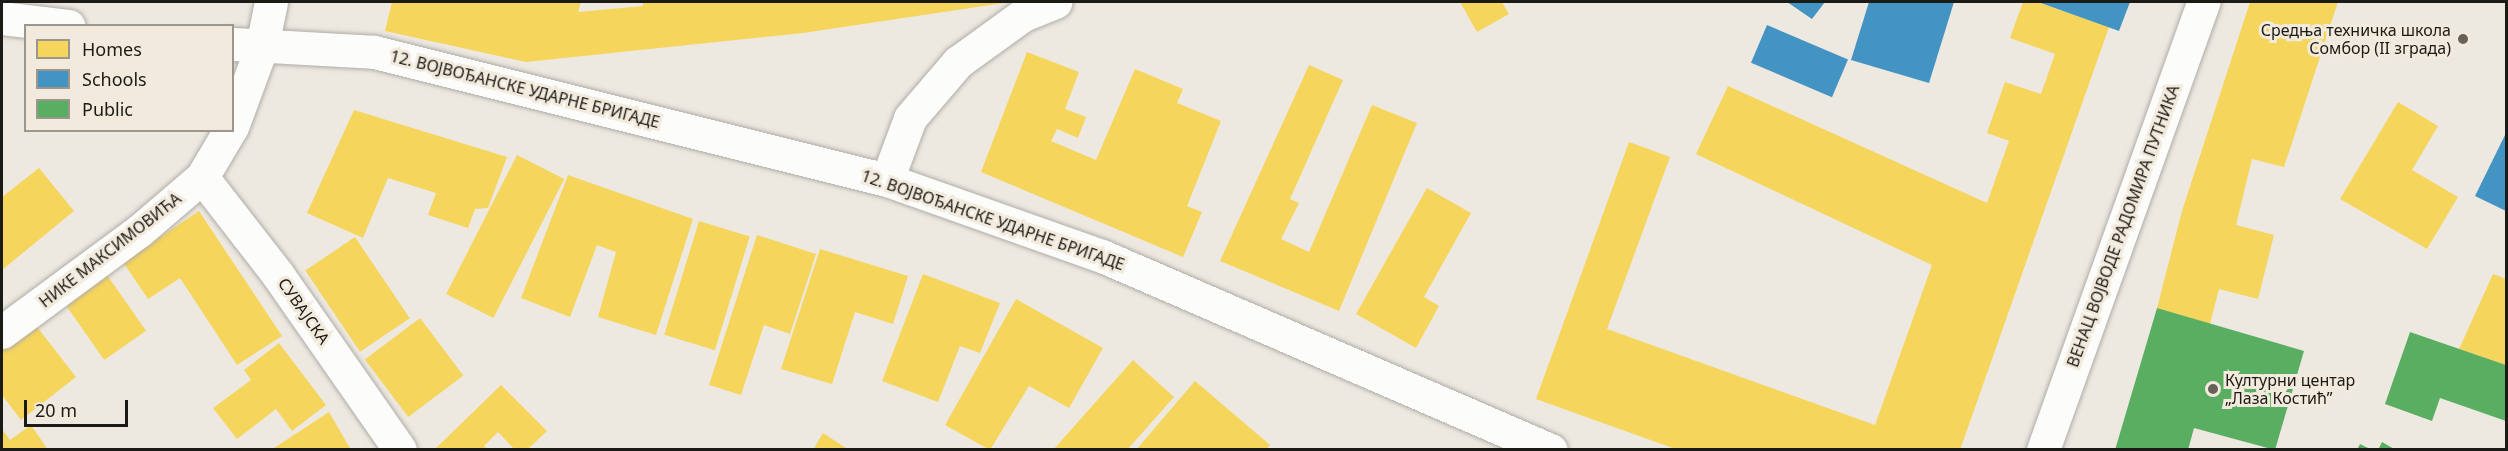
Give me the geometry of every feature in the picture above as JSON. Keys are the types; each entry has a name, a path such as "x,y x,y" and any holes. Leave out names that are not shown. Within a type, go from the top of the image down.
{"main road":[{"path":"234,116 247,45 271,2"},
{"path":"887,180 910,118 958,62 1023,15 1056,2"},
{"name":"ВЕНАЦ ВОЈВОДЕ РАДОМИРА ПУТНИКА","path":"2043,450 2203,2"},
{"path":"2,18 52,24"},
{"name":"12. ВОЈВОЂАНСКЕ УДАРНЕ БРИГАДЕ","path":"247,45 374,52 887,180 1102,256 1551,450"},
{"name":"НИКЕ МАКСИМОВИЋА","path":"2,332 139,231 202,177 229,132"},
{"name":"СУВАЈСКА","path":"202,177 278,275 400,450"}],"building: Homes":[{"path":"392,2 581,2 578,12 643,6 643,2 1004,3 803,33 526,62 385,31"},
{"path":"1460,2 1502,2 1509,14 1477,32"},
{"path":"2023,2 2037,2 2109,27 1960,450 1678,450 1536,399 1629,142 1670,157 1607,329 1875,425 1932,265 1696,154 1728,86 1987,203 2009,141 1987,133 2005,82 2041,94 2055,54 2010,38"},
{"path":"2250,2 2338,2 2284,167 2252,159 2236,225 2274,235 2258,299 2219,289 2210,324 2157,308 2182,211"},
{"path":"1027,52 1079,72 1065,109 1086,117 1078,138 1057,129 1051,141 1096,160 1135,69 1183,89 1177,103 1221,121 1187,206 1202,212 1183,257 981,172"},
{"path":"1309,65 1343,80 1290,199 1299,203 1281,239 1309,252 1372,105 1417,123 1339,311 1220,261"},
{"path":"2398,102 2438,126 2412,170 2458,197 2427,249 2340,199"},
{"path":"354,110 507,157 488,208 475,209 468,228 428,215 436,193 388,178 363,238 307,213"},
{"path":"517,155 564,179 493,318 446,294"},
{"path":"39,168 74,211 2,270 2,197"},
{"path":"568,175 693,219 656,335 598,317 616,252 597,245 570,317 521,298"},
{"path":"1427,188 1471,213 1424,297 1439,306 1416,348 1356,314"},
{"path":"199,211 282,336 237,365 180,278 148,299 123,262"},
{"path":"699,221 750,236 715,350 664,335"},
{"path":"757,235 816,254 790,334 764,325 741,395 709,385"},
{"path":"355,237 410,318 360,352 305,271"},
{"path":"820,249 908,276 893,324 855,312 832,384 781,369"},
{"path":"923,274 1000,303 980,353 960,346 938,402 882,381"},
{"path":"2493,274 2506,279 2506,365 2459,349"},
{"path":"107,275 146,331 104,360 65,304"},
{"path":"1016,299 1103,348 1069,408 1029,386 990,450 945,425"},
{"path":"420,318 463,376 408,417 365,360"},
{"path":"34,323 76,377 21,420 2,395 2,347"},
{"path":"279,343 326,405 292,431 276,409 237,439 213,408 251,380 244,370"},
{"path":"1133,360 1174,397 1127,450 1053,450"},
{"path":"1195,381 1270,445 1266,450 1136,450"},
{"path":"501,385 547,431 527,450 515,450 498,432 484,446 488,450 434,450"},
{"path":"329,412 351,450 271,450"},
{"path":"31,425 48,450 2,450 2,429 10,440"},
{"path":"823,433 849,450 813,450"}],"building: Schools":[{"path":"1787,2 1825,2 1812,19"},
{"path":"1869,2 1954,2 1929,83 1851,60"},
{"path":"2038,2 2130,2 2119,31"},
{"path":"1767,25 1848,59 1832,97 1751,63"},
{"path":"2506,133 2506,211 2475,196"}],"building: Public":[{"name":"Културни центар „Лаза Костић”","path":"2157,308 2304,351 2275,450 2194,428 2188,450 2115,450"},
{"path":"2410,332 2506,365 2506,421 2440,398 2432,421 2385,404"},
{"path":"2382,442 2396,450 2378,450"},
{"path":"2360,444 2372,450 2357,450"}],"place":[{"name":"Средња техничка школа Сомбор (II зграда)","path":"2463,39"},
{"name":"Културни центар „Лаза Костић”","path":"2213,389"}]}
